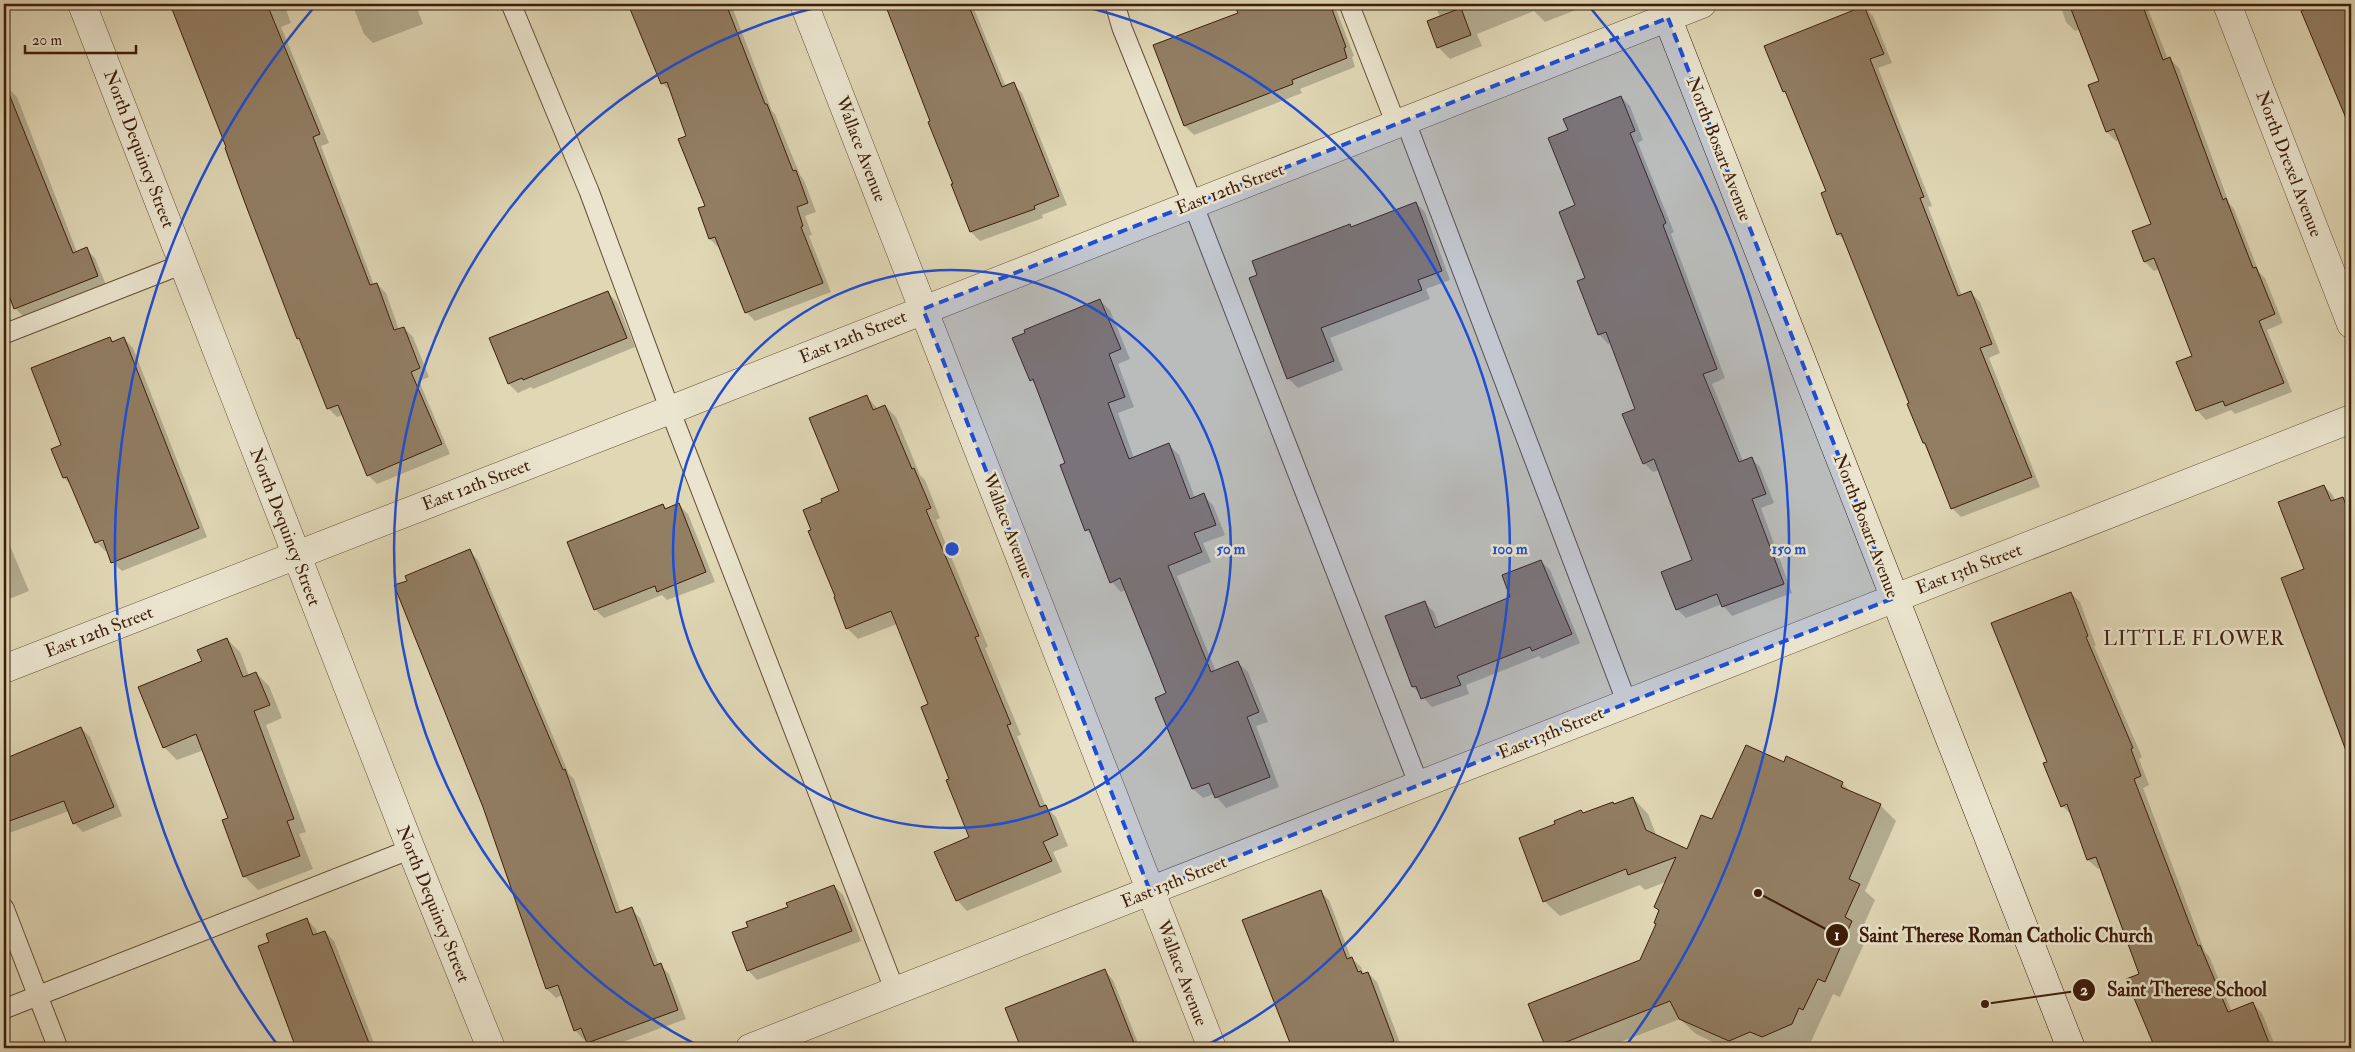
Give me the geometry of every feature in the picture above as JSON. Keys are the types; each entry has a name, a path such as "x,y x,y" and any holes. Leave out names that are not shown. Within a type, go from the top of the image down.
{"street":[{"name":"North Dequincy Street","path":"82,4 410,849 491,1048"},
{"name":"Wallace Avenue","path":"804,4 1212,1048"},
{"name":"East 12th Street","path":"4,669 670,410 1400,122 1665,11 1702,4"},
{"name":"North Drexel Avenue","path":"2227,4 2351,324"},
{"name":"North Bosart Avenue","path":"1665,11 2071,1048"},
{"name":"East 13th Street","path":"750,1048 2351,419"}],"lane":[{"path":"511,4 589,191 670,410 895,992"},
{"path":"1115,4 1122,28 1193,204 1419,785"},
{"path":"1349,4 1400,122 1627,703"},
{"path":"4,334 183,264"},
{"path":"4,1009 410,849"},
{"path":"4,908 58,1048"}],"highlighted area":[{"path":"1668,18 1894,598 1150,891 923,309"}],"building":[{"path":"170,4 267,4 320,134 313,137 370,285 377,283 394,330 404,327 420,368 411,372 442,444 367,476 338,405 327,409 299,338 297,339 245,203 226,147"},
{"path":"628,4 726,4 765,104 767,104 793,171 796,170 808,203 797,207 803,226 801,227 823,283 745,313 715,237 709,239 698,208 705,206 678,139 686,136 667,82 661,84"},
{"path":"885,4 968,4 1002,87 1014,82 1059,196 1034,206 1035,209 970,232"},
{"path":"1234,4 1330,4 1346,47 1344,48 1347,58 1292,80 1293,84 1184,126 1153,45 1238,13"},
{"path":"2069,4 2142,4 2163,60 2170,57 2223,200 2226,198 2253,268 2256,267 2275,314 2259,321 2284,383 2225,406 2223,401 2196,411 2176,362 2192,356 2154,258 2144,262 2132,231 2151,224 2114,129 2106,132 2088,85 2099,81"},
{"path":"2317,4 2351,4 2351,130 2301,11"},
{"path":"1864,6 1884,54 1870,59 1924,197 1920,198 1958,296 1971,291 1992,344 1980,348 2032,477 1951,509 1925,443 1923,443 1907,404 1909,403 1841,233 1837,235 1821,193 1826,191 1785,91 1783,92 1764,46"},
{"path":"1461,8 1471,35 1437,48 1427,21"},
{"path":"4,84 73,253 87,247 98,276 14,309 4,282"},
{"path":"1621,96 1635,131 1630,133 1666,223 1663,225 1717,369 1703,374 1739,462 1752,457 1766,494 1752,499 1784,584 1722,607 1717,594 1676,610 1661,572 1692,560 1654,459 1643,464 1622,414 1635,409 1606,332 1598,335 1577,281 1585,278 1559,212 1575,205 1548,138 1568,130 1563,119"},
{"path":"1416,202 1442,271 1418,280 1422,290 1321,328 1334,361 1287,379 1249,278 1257,275 1252,261 1350,224 1351,227"},
{"path":"608,291 627,338 523,380 522,378 508,384 489,338"},
{"path":"1100,299 1121,349 1109,354 1125,397 1108,403 1129,459 1169,443 1190,499 1204,493 1216,525 1194,533 1202,552 1168,566 1211,672 1238,661 1259,712 1247,717 1270,777 1215,798 1209,783 1192,789 1155,698 1166,693 1156,667 1120,578 1110,583 1089,529 1085,531 1060,465 1065,463 1033,379 1030,381 1012,338 1025,333 1024,330"},
{"path":"110,337 112,342 124,337 199,528 111,563 103,540 95,543 67,477 63,478 51,449 61,445 31,368"},
{"path":"867,395 873,410 885,405 912,469 914,468 931,508 926,510 979,636 975,637 1011,724 1007,725 1040,807 1046,805 1058,835 1043,842 1052,861 956,901 934,852 969,837 946,780 949,779 921,707 928,704 891,611 846,629 835,596 808,531 811,530 803,510 822,502 821,499 839,491 809,418"},
{"path":"2324,485 2331,501 2343,497 2351,519 2351,756 2348,756 2281,578 2304,569 2278,502"},
{"path":"679,503 706,572 657,592 655,586 594,610 567,542 663,504 665,509"},
{"path":"470,549 563,770 565,769 616,913 632,907 654,966 661,963 678,1010 587,1043 581,1028 574,1031 558,985 546,989 483,807 394,585 407,581 405,576"},
{"path":"1541,560 1572,634 1532,651 1530,647 1457,676 1461,685 1421,699 1416,686 1412,687 1385,616 1425,601 1435,628 1510,597 1502,575"},
{"path":"2071,592 2088,636 2086,637 2133,748 2131,749 2141,776 2134,779 2198,946 2200,945 2228,1012 2253,1002 2271,1048 2155,1048 2126,979 2139,974 2096,857 2087,860 2067,804 2061,807 2043,763 2047,762 1991,623"},
{"path":"227,638 243,677 256,672 270,705 254,711 294,819 287,821 300,856 243,877 222,820 228,818 196,734 163,748 138,687 202,661 197,650"},
{"path":"81,727 114,807 73,824 64,801 4,823 4,759"},
{"path":"1746,745 1784,762 1786,756 1843,782 1841,787 1881,804 1849,879 1860,884 1845,917 1852,921 1825,982 1818,979 1803,1010 1799,1008 1792,1024 1762,1037 1750,1032 1729,1041 1679,1019 1670,1001 1551,1048 1546,1048 1528,1004 1640,960 1656,924 1654,923 1659,910 1654,907 1676,857 1628,875 1626,869 1543,902 1519,838 1555,824 1554,821 1581,810 1583,813 1633,797 1646,830 1687,849 1701,815 1712,819"},
{"path":"834,885 852,931 747,971 732,932 748,927 746,922 788,907 786,903"},
{"path":"1321,890 1347,959 1352,957 1358,972 1361,971 1362,974 1368,972 1394,1041 1375,1048 1292,1048 1242,920"},
{"path":"307,918 313,935 325,931 371,1048 296,1048 258,946 269,942 266,934"},
{"path":"1105,969 1136,1048 1021,1048 1005,1008"}],"place":[{"name":"Saint Therese Roman Catholic Church","path":"1758,893"},
{"name":"Saint Therese School","path":"1985,1004"}],"district":[{"name":"LITTLE FLOWER","path":"2194,639"}]}
